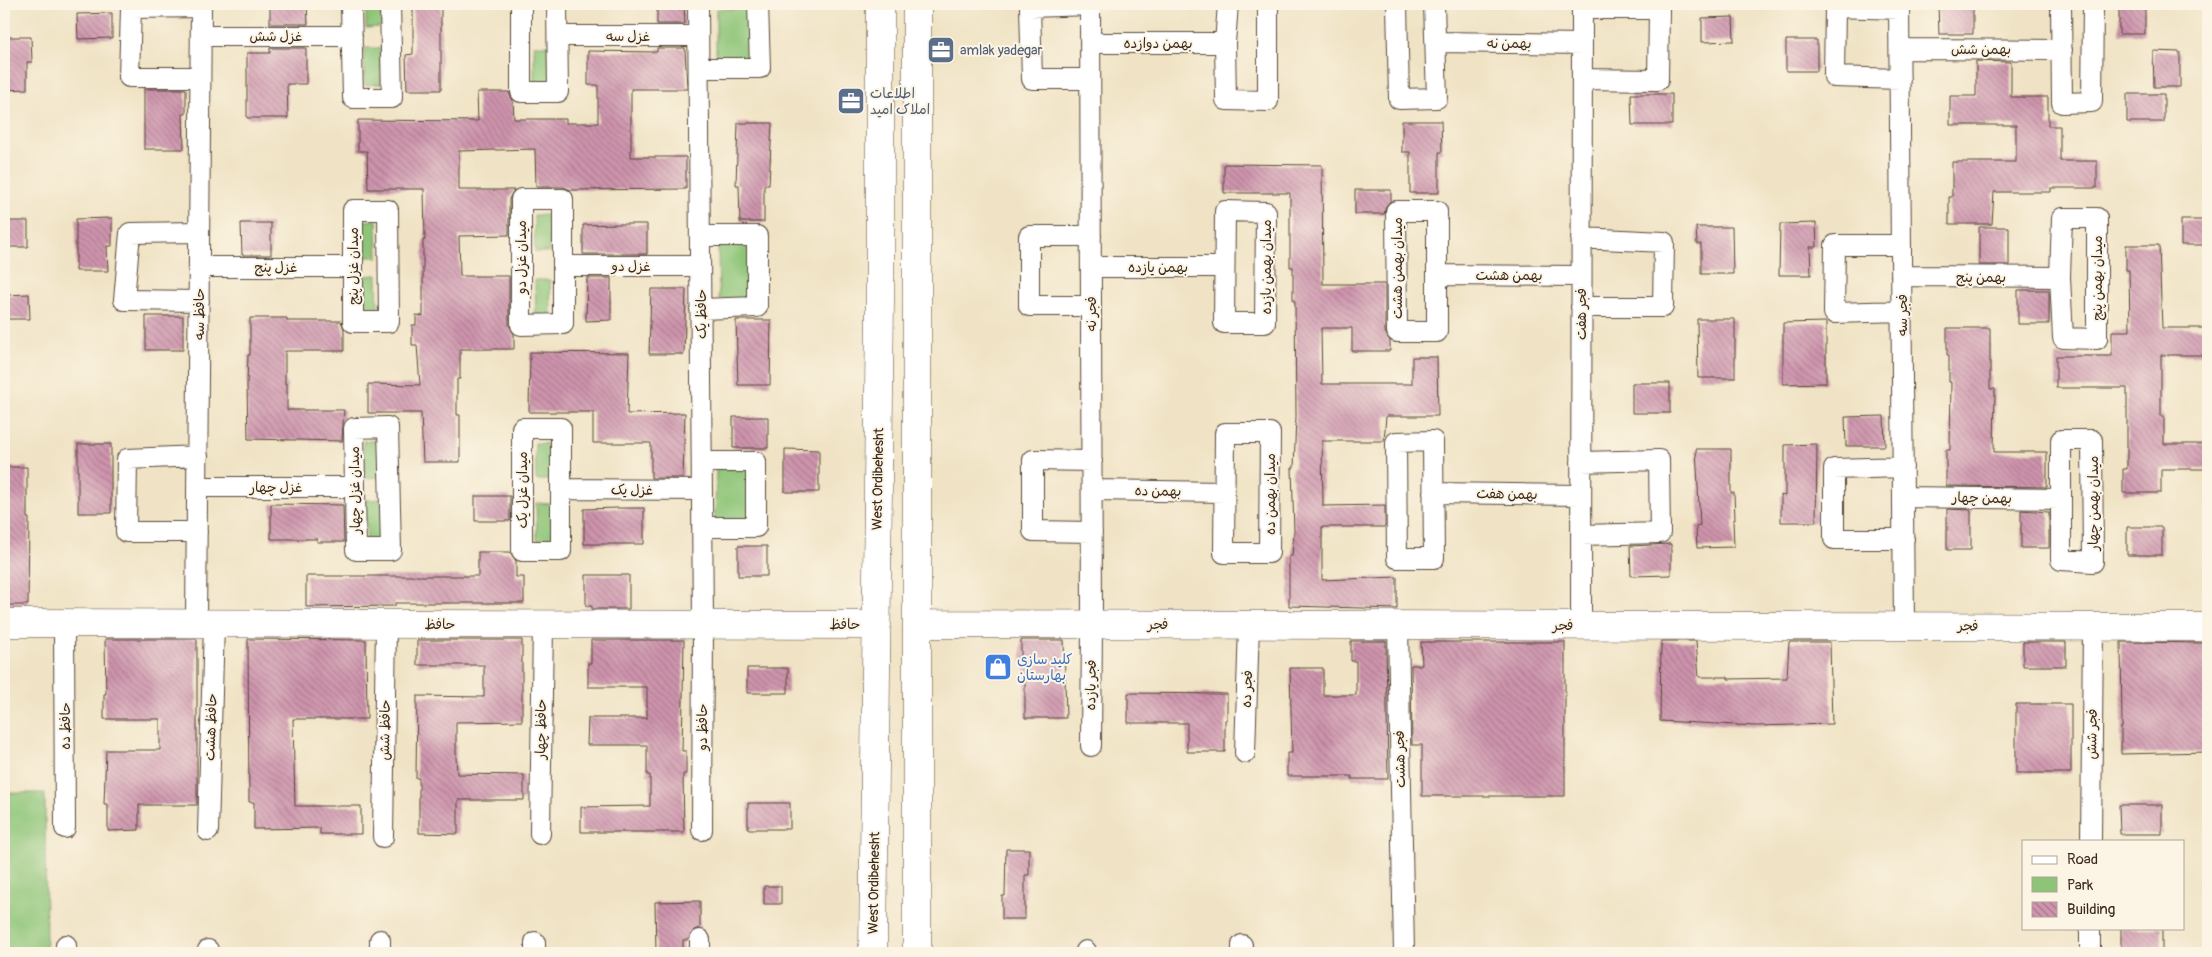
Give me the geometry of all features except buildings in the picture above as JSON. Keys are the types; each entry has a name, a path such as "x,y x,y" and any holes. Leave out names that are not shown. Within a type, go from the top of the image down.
{"street":[{"path":"351,4 353,98 392,98 390,4"},
{"path":"521,4 521,92 558,92 557,4"},
{"name":"حافظ یک","path":"698,4 703,624"},
{"path":"699,68 760,68 758,4"},
{"name":"West Ordibehesht","path":"873,953 877,624 880,4"},
{"path":"917,4 919,624 917,953"},
{"path":"1090,4 1030,7 1032,79 1090,79"},
{"name":"فجر نه","path":"1090,4 1092,624"},
{"path":"1228,4 1225,43 1226,100 1268,100 1268,4"},
{"path":"1397,4 1400,100 1437,98 1434,4"},
{"path":"2061,4 2062,103 2092,102 2093,4"},
{"path":"200,77 129,77 132,8 201,6"},
{"name":"حافظ سه","path":"201,6 197,532 205,624"},
{"path":"1582,7 1659,10 1659,36 1658,80 1582,78"},
{"name":"فجر هفت","path":"1581,625 1582,7"},
{"path":"1899,7 1835,7 1834,77 1900,80"},
{"name":"فجر سه","path":"1899,7 1904,626"},
{"name":"غزل شش","path":"201,36 352,36"},
{"name":"غزل سه","path":"558,36 698,36"},
{"name":"بهمن نه","path":"1436,42 1582,44"},
{"name":"بهمن دوازده","path":"1090,43 1225,43"},
{"name":"بهمن شش","path":"1900,49 2062,50"},
{"name":"میدان غزل دو","path":"521,199 563,199 562,266 563,324 521,325 521,199"},
{"name":"میدان غزل پنج","path":"352,210 388,210 389,322 353,322 353,266 352,210"},
{"name":"میدان بهمن یازده","path":"1225,211 1266,212 1265,323 1224,323 1224,267 1225,211"},
{"name":"میدان بهمن هشت","path":"1396,211 1437,211 1437,275 1437,332 1397,332 1396,211"},
{"name":"میدان بهمن پنج","path":"2062,218 2097,218 2097,339 2062,338 2060,277 2062,218"},
{"path":"199,232 130,234 124,300 199,301"},
{"path":"700,236 757,236 757,307 700,309"},
{"path":"1091,236 1029,236 1029,306 1091,306"},
{"path":"1581,238 1664,242 1663,307 1581,307"},
{"path":"1901,245 1835,244 1834,313 1902,311"},
{"name":"غزل پنج","path":"199,267 353,266"},
{"name":"غزل دو","path":"562,266 700,266"},
{"name":"بهمن یازده","path":"1091,267 1224,267"},
{"name":"بهمن هشت","path":"1437,275 1581,276"},
{"name":"بهمن پنج","path":"1901,276 2060,277"},
{"name":"میدان غزل چهار","path":"388,427 391,550 356,550 355,487 354,428 388,427"},
{"name":"میدان غزل یک","path":"522,428 561,428 562,489 561,551 522,551 522,428"},
{"name":"میدان بهمن ده","path":"1225,433 1270,433 1270,553 1224,553 1224,492 1225,433"},
{"name":"میدان بهمن چهار","path":"2061,440 2092,440 2093,562 2061,560 2060,499 2061,440"},
{"path":"1433,441 1433,493 1434,558 1397,558 1396,442 1433,441"},
{"path":"197,532 126,532 127,459 198,456"},
{"path":"1092,461 1033,460 1033,531 1092,532"},
{"path":"1581,462 1659,460 1660,533 1581,535"},
{"path":"702,462 756,462 756,527 702,527"},
{"path":"1903,467 1834,469 1834,539 1904,539"},
{"name":"غزل چهار","path":"197,487 355,487"},
{"name":"غزل یک","path":"562,489 702,490"},
{"name":"بهمن ده","path":"1092,490 1224,492"},
{"name":"بهمن هفت","path":"1433,493 1581,495"},
{"name":"بهمن چهار","path":"1903,497 2060,499"},
{"name":"حافظ","path":"4,623 877,624"},
{"name":"حافظ ده","path":"64,623 65,828"},
{"name":"حافظ هشت","path":"205,624 208,831"},
{"name":"حافظ شش","path":"383,837 386,624"},
{"name":"حافظ چهار","path":"540,834 543,624"},
{"name":"حافظ دو","path":"702,830 703,624"},
{"name":"فجر","path":"919,624 2208,628"},
{"name":"فجر یازده","path":"1091,746 1092,624"},
{"name":"فجر ده","path":"1245,753 1248,624"},
{"name":"فجر هشت","path":"1398,625 1404,953"},
{"name":"فجر شش","path":"2091,840 2093,628"},
{"path":"2090,930 2090,953"}],"green space":[{"path":"366,4 381,4 382,27 366,28"},
{"path":"716,9 749,9 749,62 716,62"},
{"path":"534,45 549,45 550,81 534,82"},
{"path":"364,48 380,48 381,84 365,85"},
{"path":"534,215 549,215 550,252 535,252"},
{"path":"377,220 378,257 363,257 362,221"},
{"path":"751,245 752,298 719,299 718,246"},
{"path":"377,275 378,312 363,313 362,276"},
{"path":"535,280 550,280 551,316 536,317"},
{"path":"363,441 379,441 380,477 365,478"},
{"path":"535,443 550,444 551,480 536,480"},
{"path":"716,468 751,469 750,521 715,520"},
{"path":"381,499 382,545 367,545 365,500"},
{"path":"536,503 552,504 553,540 537,540"},
{"path":"4,793 45,793 46,953 4,953"}],"place":[{"name":"amlak yadegar","path":"941,50"},
{"name":"اطلاعات املاک امید","path":"851,101"},
{"name":"کلید سازی بهارستان","path":"998,667"}]}
